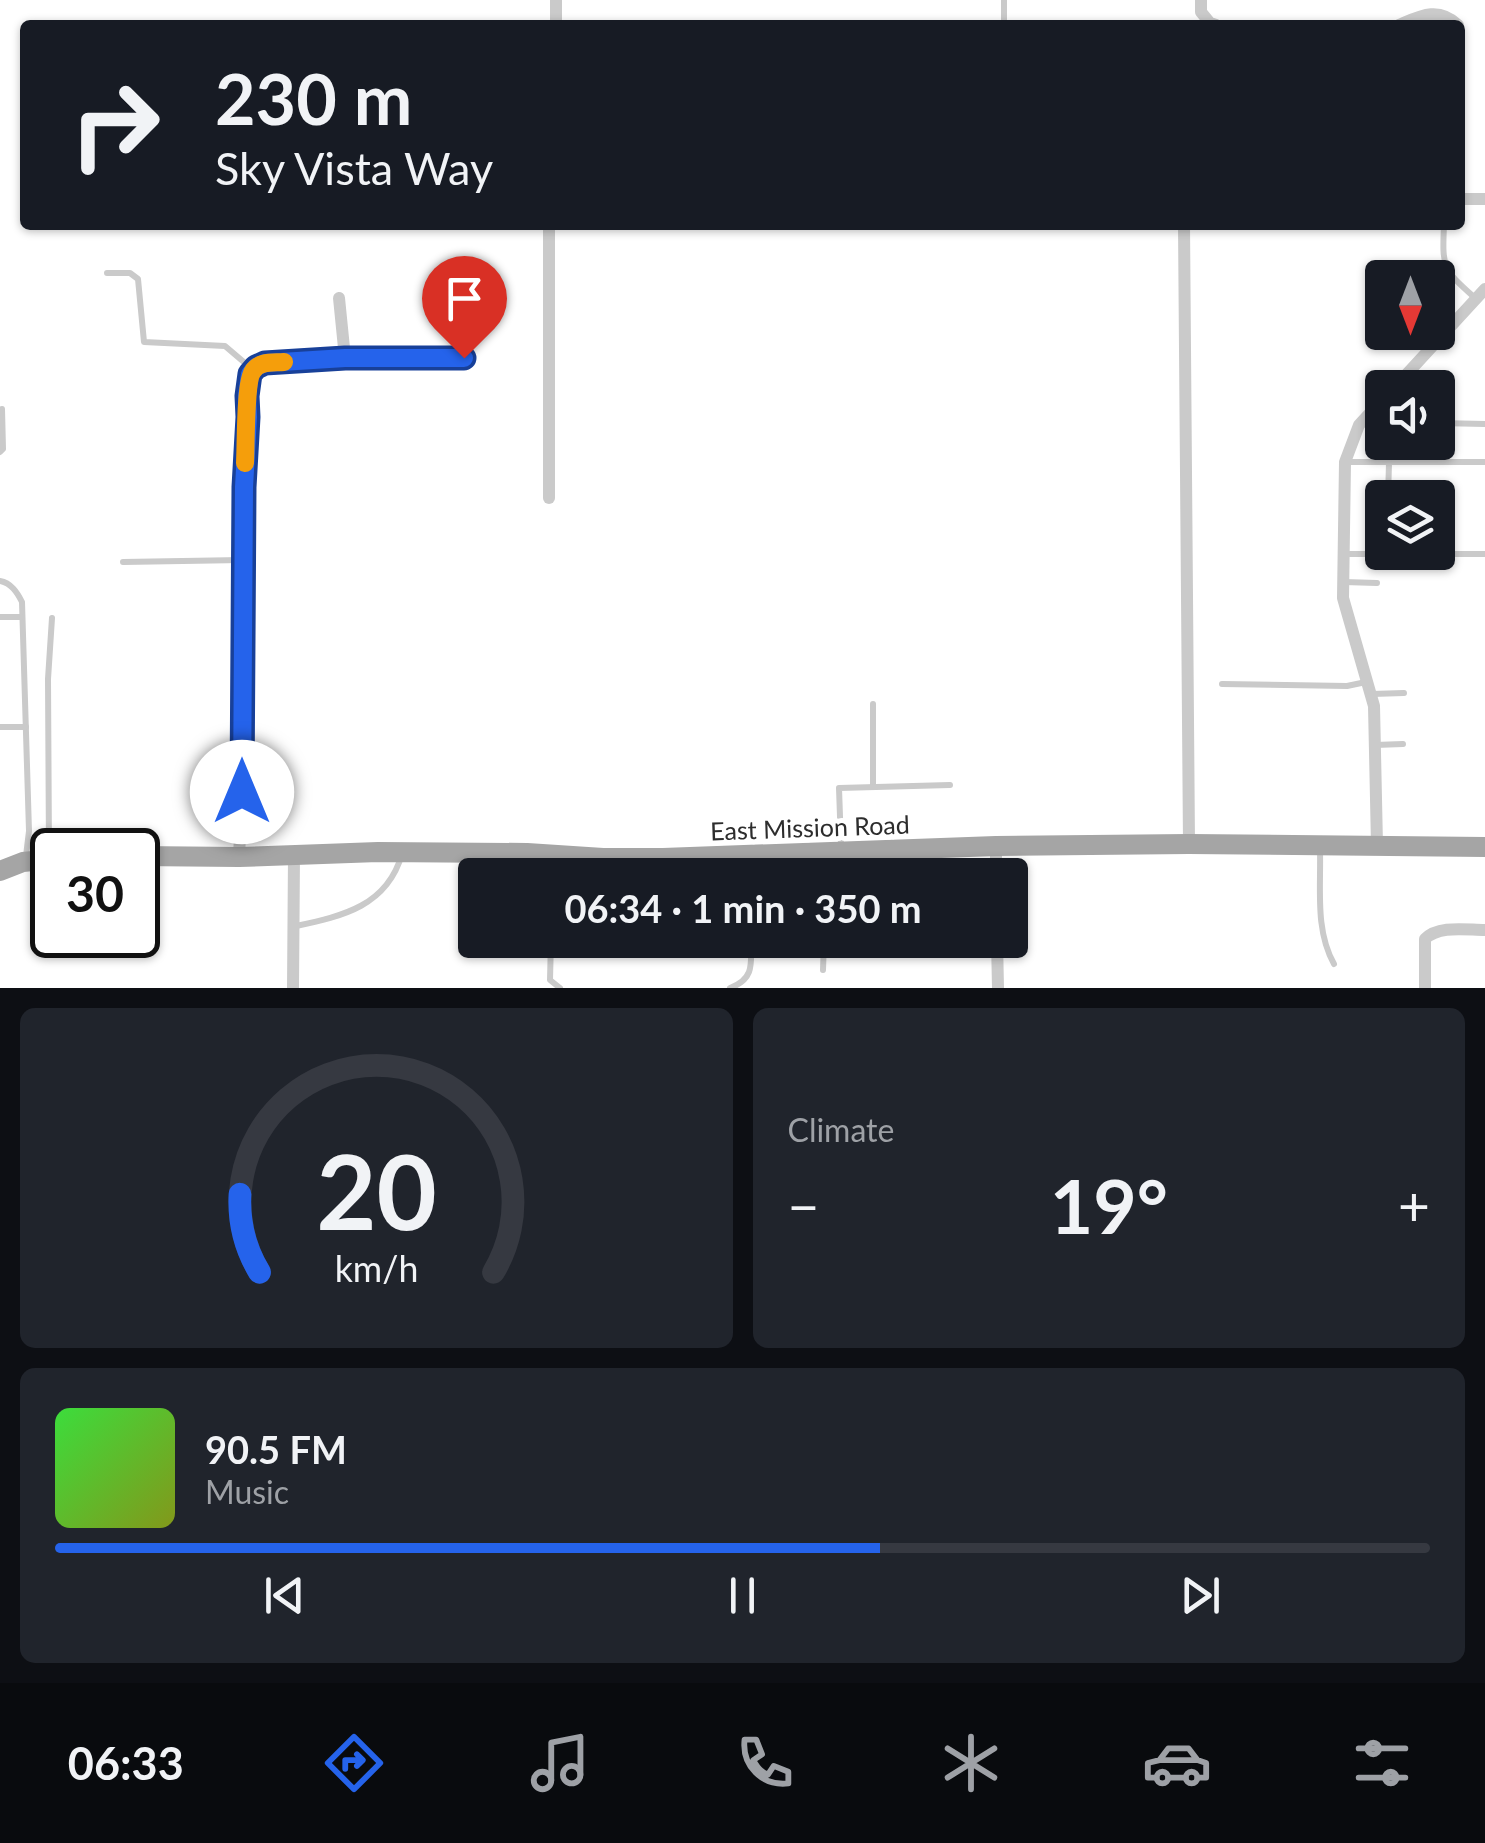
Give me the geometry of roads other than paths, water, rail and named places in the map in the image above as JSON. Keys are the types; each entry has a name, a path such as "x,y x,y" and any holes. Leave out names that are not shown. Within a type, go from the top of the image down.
{"main road":[{"name":"East Mission Road","path":"797,858 833,852 996,846 1485,847"},
{"name":"East Mission Road","path":"160,856 402,852 527,853 567,858"},
{"path":"0,871 30,862"}],"street":[{"path":"1411,20 1426,14 1443,14 1451,20"},
{"path":"548,230 548,498"},
{"path":"1184,230 1189,844"},
{"path":"1410,370 1480,294"},
{"path":"339,298 345,358"},
{"path":"239,856 244,487 250,374 265,363 464,358"},
{"path":"1365,421 1344,462 1343,598 1374,706 1377,845"},
{"path":"996,846 996,858"},
{"path":"293,988 294,855"},
{"path":"1425,988 1425,939 1430,933 1485,930"},
{"path":"997,958 998,988"}],"lane":[{"path":"1444,230 1444,266 1449,274 1480,294"},
{"path":"106,273 130,274 138,280 144,342 225,346 253,370"},
{"path":"0,452 2,409"},
{"path":"1455,423 1485,424"},
{"path":"1344,462 1485,462"},
{"path":"1389,463 1389,480"},
{"path":"1344,554 1365,554"},
{"path":"1455,554 1485,554"},
{"path":"123,562 243,560"},
{"path":"0,580 18,592 22,602 28,831 25,862"},
{"path":"1343,582 1378,583"},
{"path":"0,617 22,617"},
{"path":"50,828 48,679 52,618"},
{"path":"1222,684 1347,686 1404,693"},
{"path":"873,787 874,704"},
{"path":"0,726 26,726"},
{"path":"1375,744 1403,744"},
{"path":"831,858 840,788 950,785"},
{"path":"1320,845 1322,929 1325,948 1334,964"},
{"path":"294,927 337,917 365,905 392,879 402,852"},
{"path":"551,958 550,980 560,988"},
{"path":"730,988 743,983 750,972 751,958"},
{"path":"823,958 823,970"}]}
